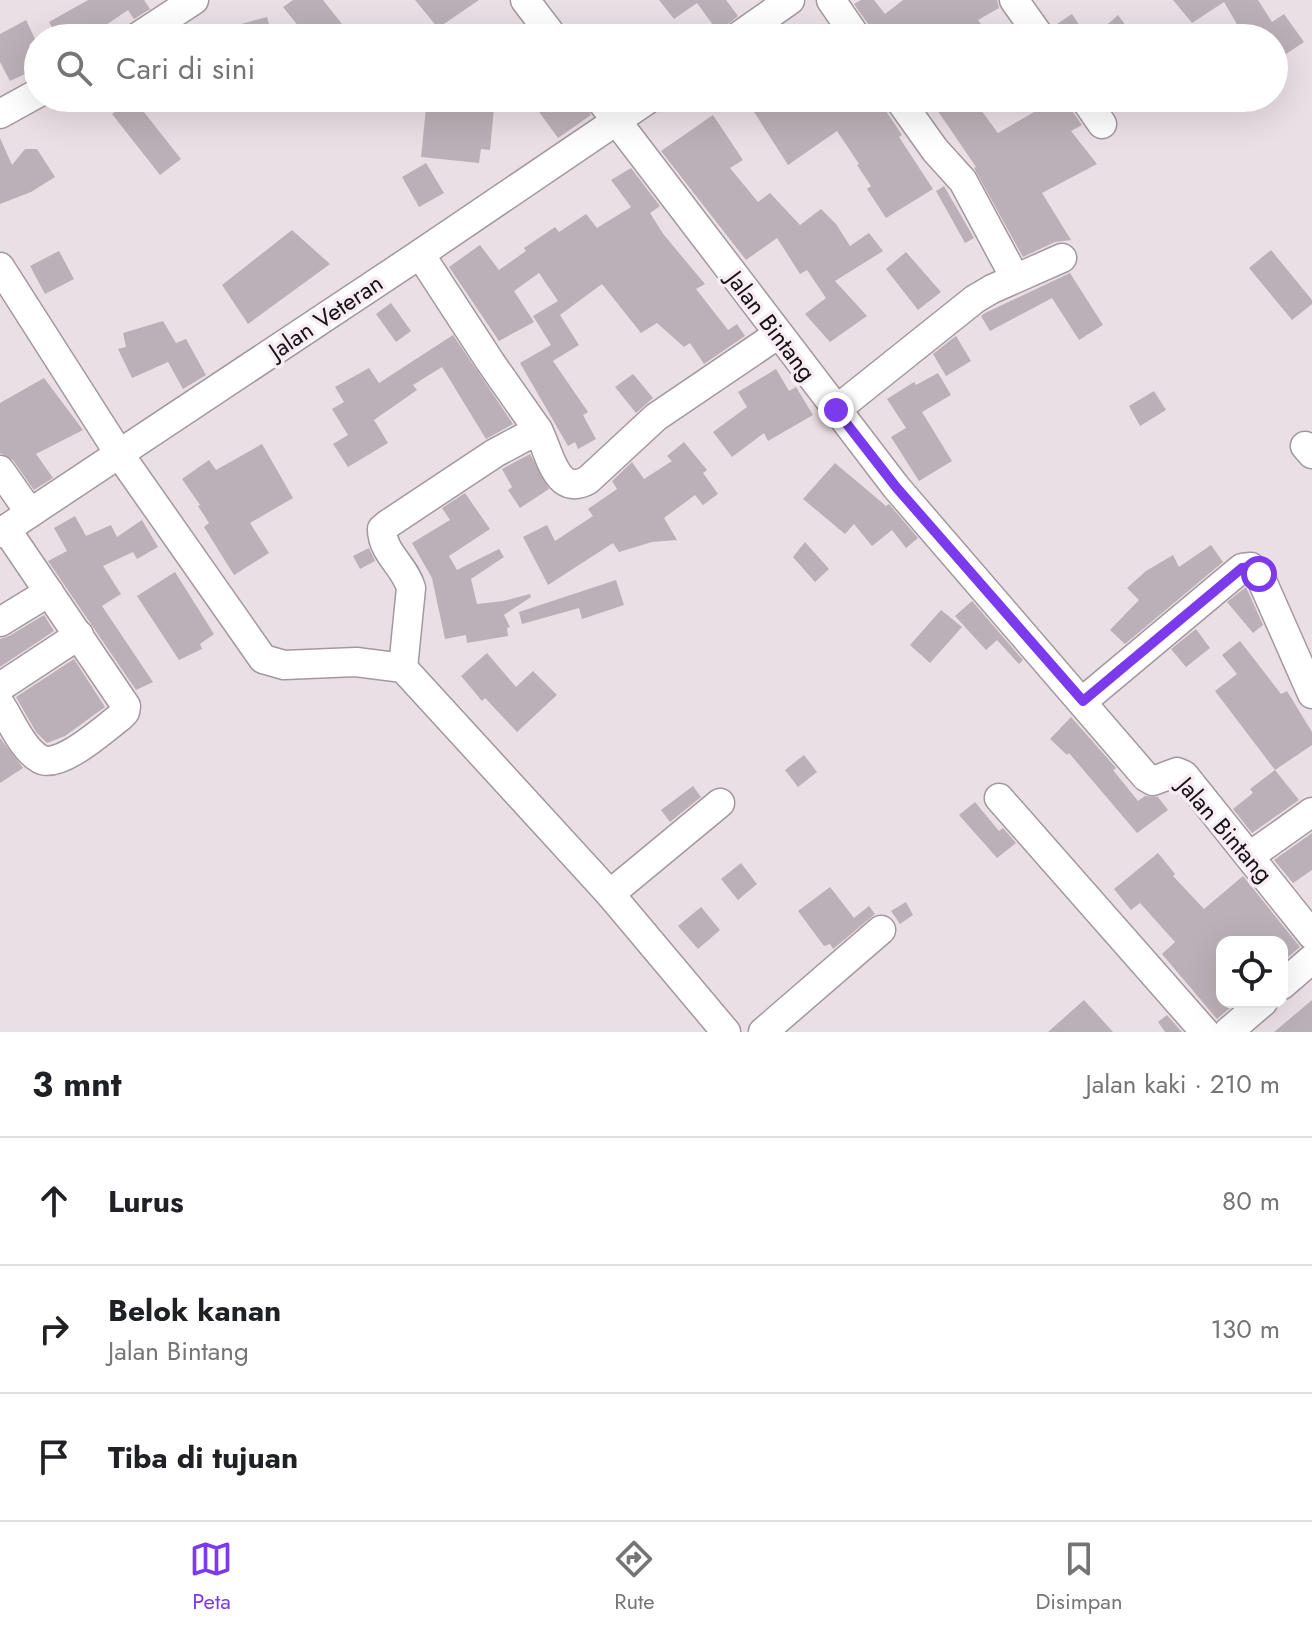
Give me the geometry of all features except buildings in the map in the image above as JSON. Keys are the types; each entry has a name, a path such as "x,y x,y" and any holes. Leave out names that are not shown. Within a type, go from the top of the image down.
{"street":[{"path":"157,24 194,0"},
{"path":"525,0 543,24"},
{"path":"756,24 790,0"},
{"path":"831,0 847,24"},
{"path":"1014,0 1031,24"},
{"path":"0,114 24,101"},
{"name":"Jalan Bintang","path":"609,112 896,487 1149,780 1159,780 1177,772 1184,775 1312,935"},
{"name":"Jalan Veteran","path":"3,531 629,112"},
{"path":"908,112 935,150 963,181 1015,278"},
{"path":"1094,112 1102,124"},
{"path":"420,254 538,430 559,479 567,485 578,486 588,480 674,404 777,335"},
{"path":"836,410 975,299 1062,258"},
{"path":"0,267 120,455 263,659 284,665 356,662 403,668 610,894 726,1032"},
{"path":"403,668 411,588 386,547 382,529 495,453 538,430"},
{"path":"0,470 30,513"},
{"path":"0,704 27,746 38,759 48,762 60,760 120,717 126,706 49,592 3,531"},
{"path":"1083,701 1247,567 1259,574 1312,694"},
{"path":"0,622 49,592"},
{"path":"0,687 79,635"},
{"path":"999,798 1205,1032"},
{"path":"610,894 720,803"},
{"path":"1250,856 1312,812"},
{"path":"763,1032 881,930"},
{"path":"1288,980 1312,959"},
{"path":"1228,1032 1256,1008"}],"route":[{"path":"836,410 896,487 1083,701 1242,568 1251,567 1259,574"}]}
